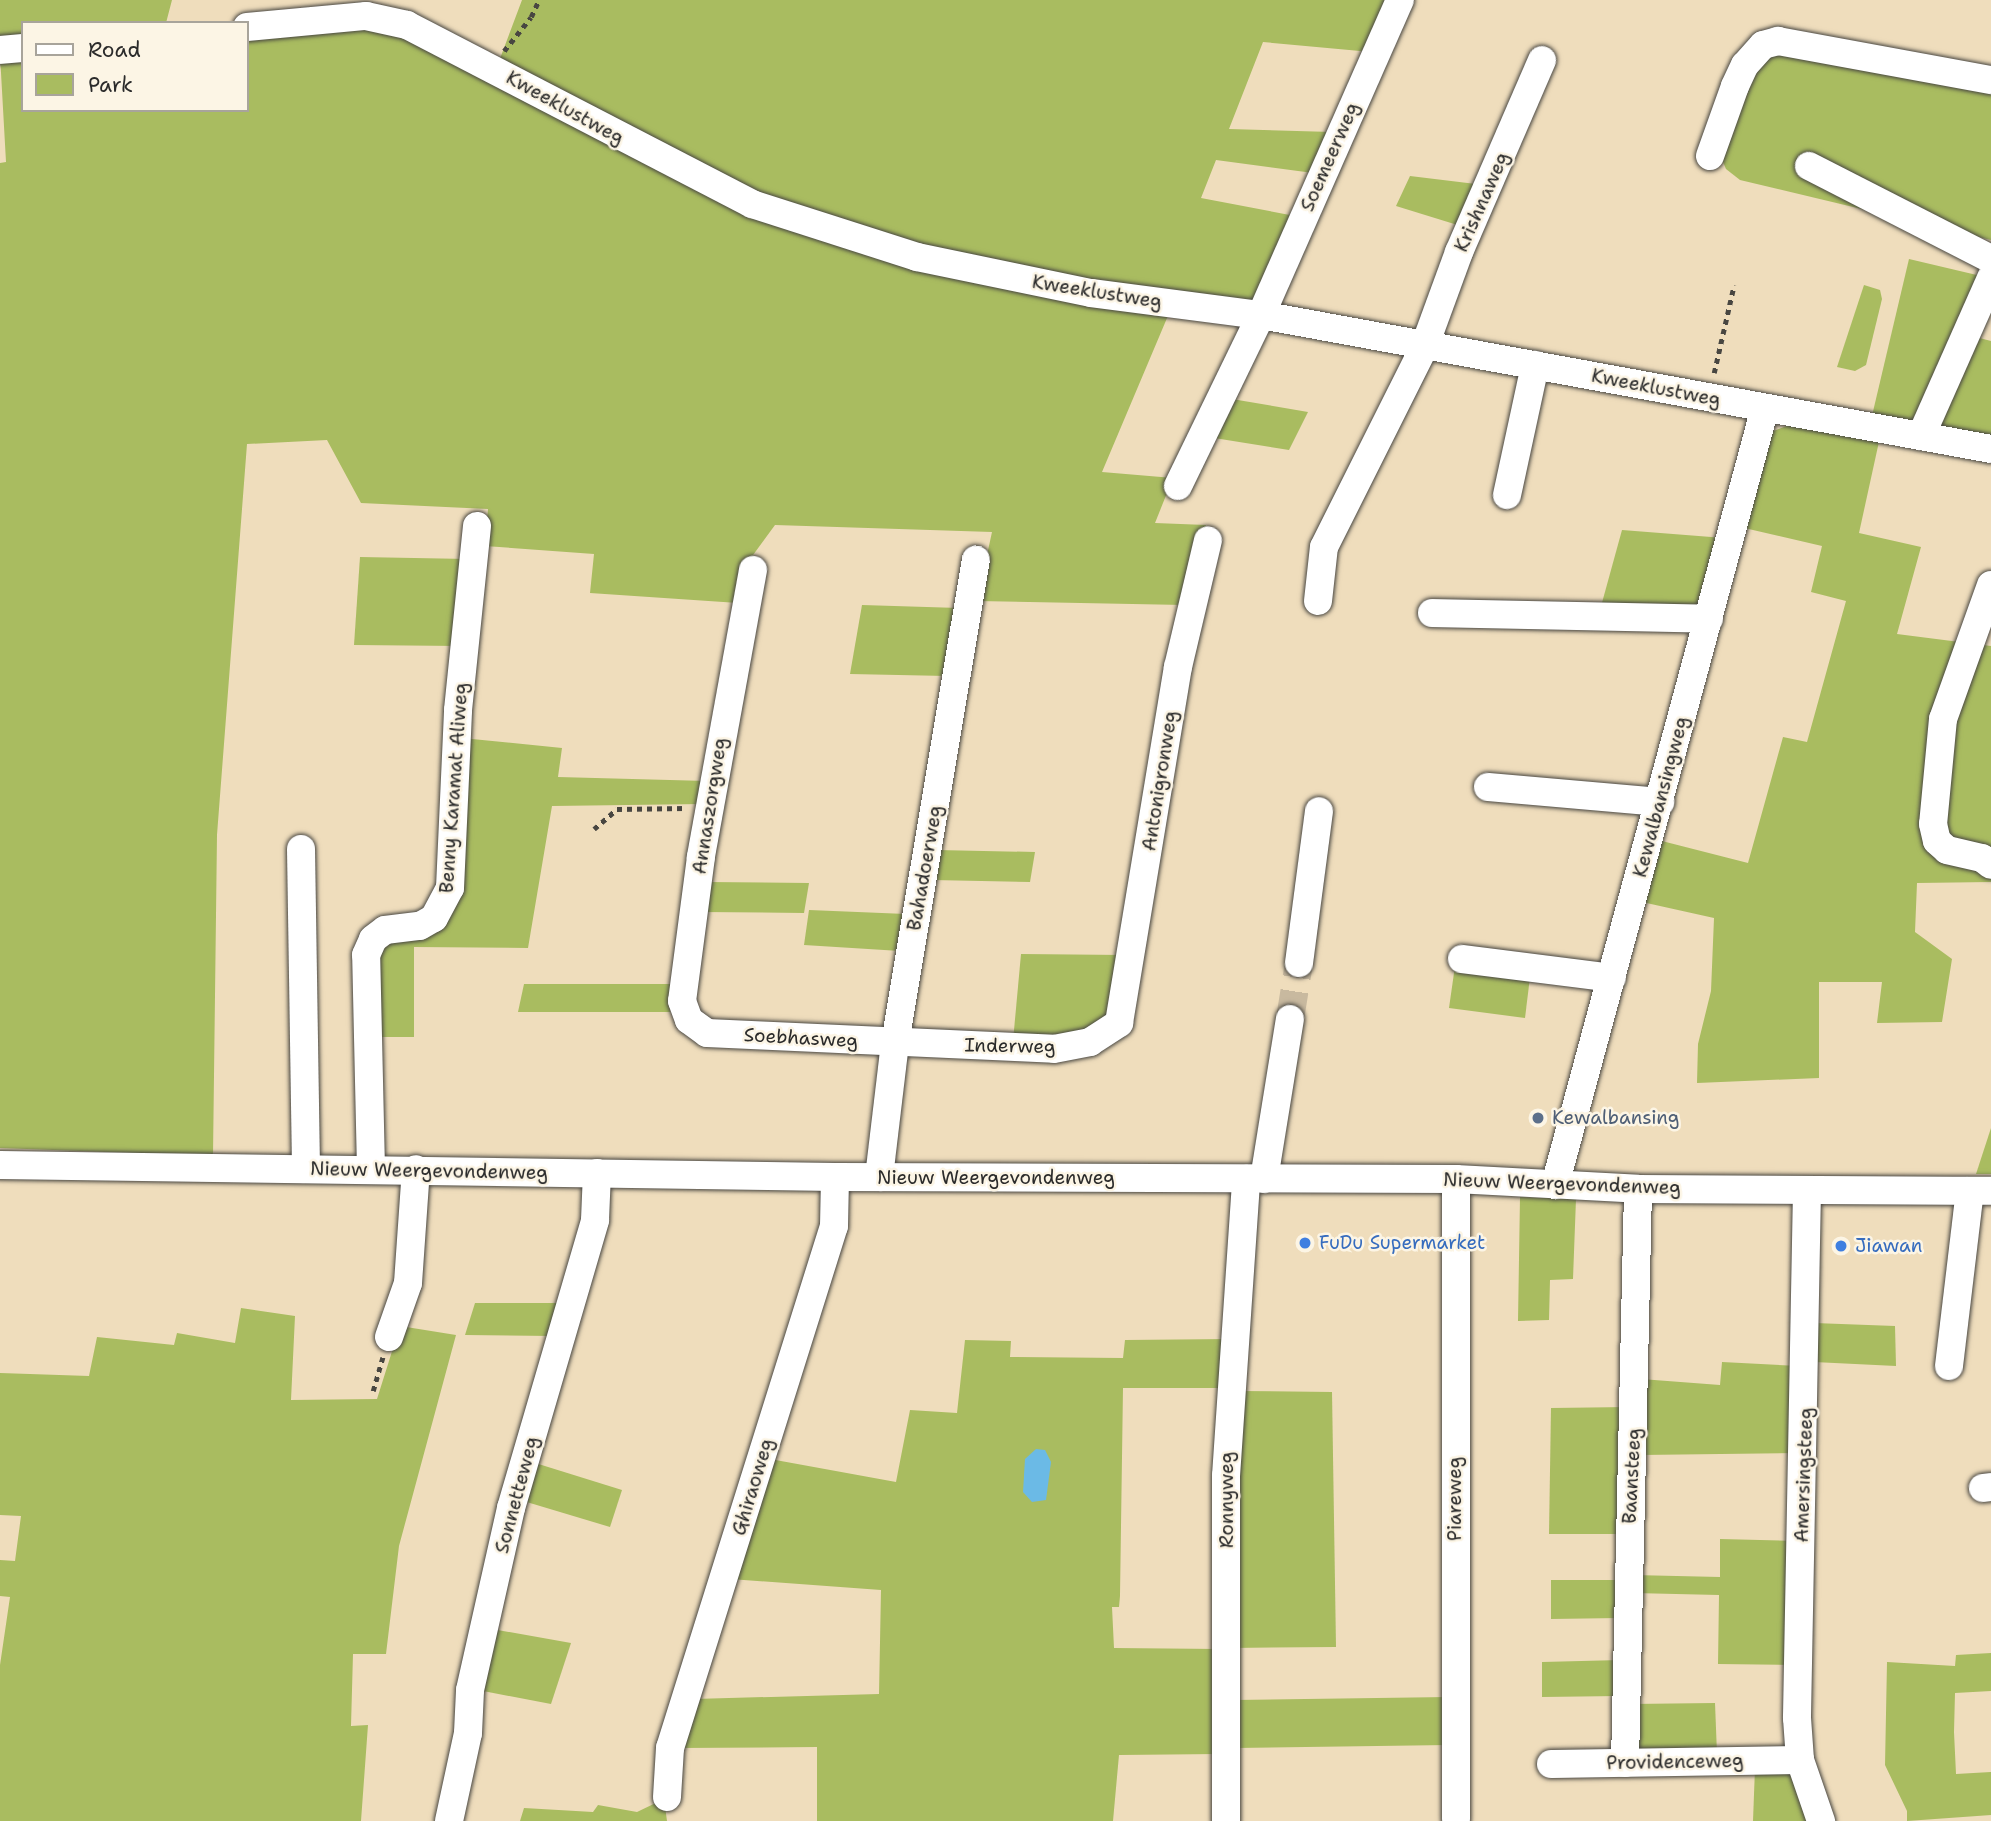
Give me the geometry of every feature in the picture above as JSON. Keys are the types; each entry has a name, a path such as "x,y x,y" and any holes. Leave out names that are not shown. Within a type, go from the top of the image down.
{"street":[{"name":"Soemeerweg","path":"1178,486 1261,315 1400,0"},
{"name":"Kweeklustweg","path":"248,27 366,16 407,25 493,68 627,143 752,204 840,236 917,257 1091,293 1261,315 1991,449"},
{"path":"1710,156 1745,65 1763,45 1778,41 1991,80"},
{"path":"0,50 21,48"},
{"name":"Krishnaweg","path":"1318,601 1324,547 1425,345 1459,252 1542,60"},
{"path":"1809,166 1991,259"},
{"path":"1921,436 1991,278"},
{"path":"1507,495 1535,365"},
{"name":"Kewalbansingweg","path":"1555,1185 1765,408"},
{"name":"Benny Karamat Aliweg","path":"371,1169 366,955 373,939 385,930 420,926 434,918 450,888 458,710 477,526"},
{"name":"Antonigronweg","path":"1119,1023 1178,667 1208,540"},
{"name":"Bahadoerweg","path":"879,1177 895,1043 976,560"},
{"name":"Annaszorgweg","path":"707,1033 689,1020 682,1001 711,808 753,570"},
{"path":"1991,585 1942,719 1933,824 1937,841 1947,850 1982,858 1991,865"},
{"path":"1432,613 1709,619"},
{"path":"1488,788 1660,802"},
{"path":"1299,963 1319,811"},
{"path":"301,849 306,1169"},
{"path":"1462,959 1612,978"},
{"name":"Ronnyweg","path":"1226,1821 1226,1476 1255,1179 1290,1019"},
{"name":"Inderweg","path":"895,1043 1054,1048 1090,1042 1119,1023"},
{"name":"Soebhasweg","path":"707,1033 895,1043"},
{"name":"Nieuw Weergevondenweg","path":"0,1165 835,1177 1456,1179 1638,1189 1981,1191"},
{"path":"389,1336 408,1283 416,1169"},
{"name":"Sonnetteweg","path":"449,1821 468,1733 470,1690 511,1508 595,1220 597,1173"},
{"name":"Ghiraoweg","path":"667,1797 670,1748 834,1226 835,1177"},
{"name":"Piareweg","path":"1455,1819 1456,1179"},
{"name":"Baansteeg","path":"1626,1763 1638,1189"},
{"name":"Amersingsteeg","path":"1807,1191 1800,1759 1821,1821"},
{"path":"1949,1366 1981,1191"},
{"name":"Providenceweg","path":"1550,1764 1800,1759"}],"path":[{"path":"493,68 531,17 539,0"},
{"path":"1709,397 1734,285"},
{"path":"594,829 617,809 711,808"},
{"path":"373,1391 389,1336"}],"green space":[{"path":"0,0 172,0 167,21 21,21 21,40 0,42"},
{"path":"522,0 1394,0 1371,52 1263,42 1229,129 1332,132 1313,173 1216,160 1201,198 1295,216 1260,303 1006,270 734,190 498,64"},
{"path":"321,25 402,34 730,201 1170,311 1102,472 1173,478 1155,523 1206,525 1184,605 977,601 992,532 775,525 745,566 738,603 590,593 594,554 485,546 488,509 361,503 327,440 247,444 217,835 213,1156 0,1148 0,163 6,162 0,55 21,53 21,112 248,112 248,33"},
{"path":"1773,50 1991,87 1991,240 1740,180 1726,169 1720,155 1745,81"},
{"path":"1410,176 1484,185 1464,227 1396,206"},
{"path":"1909,259 1981,276 1914,424 1871,420"},
{"path":"1864,285 1880,290 1882,299 1866,365 1855,371 1837,367"},
{"path":"1972,336 1991,341 1991,441 1941,428 1939,418"},
{"path":"1226,398 1308,412 1289,450 1208,437"},
{"path":"1792,424 1880,437 1859,533 1921,547 1897,634 1991,646 1991,882 1917,883 1915,932 1952,959 1942,1022 1877,1023 1882,982 1819,982 1819,1078 1697,1083 1698,1044 1711,991 1714,918 1642,902 1658,840 1748,863 1783,737 1807,742 1846,601 1811,592 1822,546 1740,527 1768,433"},
{"path":"1622,530 1724,538 1707,609 1600,610"},
{"path":"360,557 468,559 460,646 354,645"},
{"path":"862,605 959,608 947,676 850,674"},
{"path":"462,738 562,748 558,777 707,781 703,804 552,806 528,948 414,947 414,1037 374,1037 380,939 432,926"},
{"path":"937,850 1035,852 1030,882 932,880"},
{"path":"706,882 809,883 804,913 701,912"},
{"path":"809,910 906,914 900,951 804,945"},
{"path":"1021,954 1124,955 1115,1003 1096,1029 1013,1041"},
{"path":"1455,966 1530,977 1525,1018 1449,1008"},
{"path":"524,984 674,984 670,1012 518,1012"},
{"path":"1991,1128 1991,1174 1976,1174"},
{"path":"1520,1197 1576,1199 1573,1279 1550,1280 1549,1320 1518,1321"},
{"path":"475,1303 563,1303 553,1336 465,1335"},
{"path":"241,1308 295,1316 291,1400 377,1399 400,1326 456,1335 399,1546 386,1654 353,1654 351,1726 368,1725 361,1821 0,1821 0,1665 10,1597 0,1596 0,1560 15,1561 21,1516 0,1515 0,1373 89,1376 97,1337 174,1345 177,1333 235,1343"},
{"path":"1814,1323 1895,1326 1896,1366 1814,1362"},
{"path":"1230,1339 1225,1388 1123,1388 1120,1596 1119,1607 1112,1607 1114,1648 1219,1649 1218,1754 1119,1755 1113,1821 817,1821 817,1747 678,1748 694,1699 879,1694 881,1590 730,1579 770,1459 896,1482 910,1410 957,1413 965,1340 1011,1341 1010,1357 1123,1358 1125,1340"},
{"path":"1722,1362 1799,1366 1799,1453 1641,1455 1641,1379 1720,1385"},
{"path":"1238,1391 1332,1392 1336,1647 1229,1648"},
{"path":"1629,1407 1622,1534 1549,1534 1551,1408"},
{"path":"532,1462 622,1490 610,1527 520,1500"},
{"path":"1720,1539 1796,1541 1793,1665 1718,1664 1719,1595 1633,1593 1633,1575 1720,1577"},
{"path":"1551,1580 1619,1580 1619,1618 1551,1619"},
{"path":"492,1629 571,1643 551,1704 483,1691"},
{"path":"1991,1653 1991,1691 1955,1693 1954,1732 1956,1774 1991,1772 1991,1815 1907,1821 1907,1811 1885,1765 1887,1662 1955,1666 1956,1655"},
{"path":"1621,1660 1619,1696 1542,1697 1542,1662"},
{"path":"1448,1697 1448,1745 1235,1748 1235,1700"},
{"path":"1715,1703 1717,1754 1637,1752 1631,1704"},
{"path":"1790,1766 1814,1821 1753,1821 1755,1768"},
{"path":"664,1799 667,1821 520,1821 524,1808 593,1812 598,1805 637,1812"}],"water":[{"path":"1036,1449 1045,1450 1051,1462 1046,1500 1032,1502 1023,1492 1025,1459"}],"tunnel":[{"path":"1290,1019 1299,963"}],"place":[{"name":"Kewalbansing","path":"1538,1118"},
{"name":"FuDu Supermarket","path":"1305,1243"},
{"name":"Jiawan","path":"1841,1246"}]}
